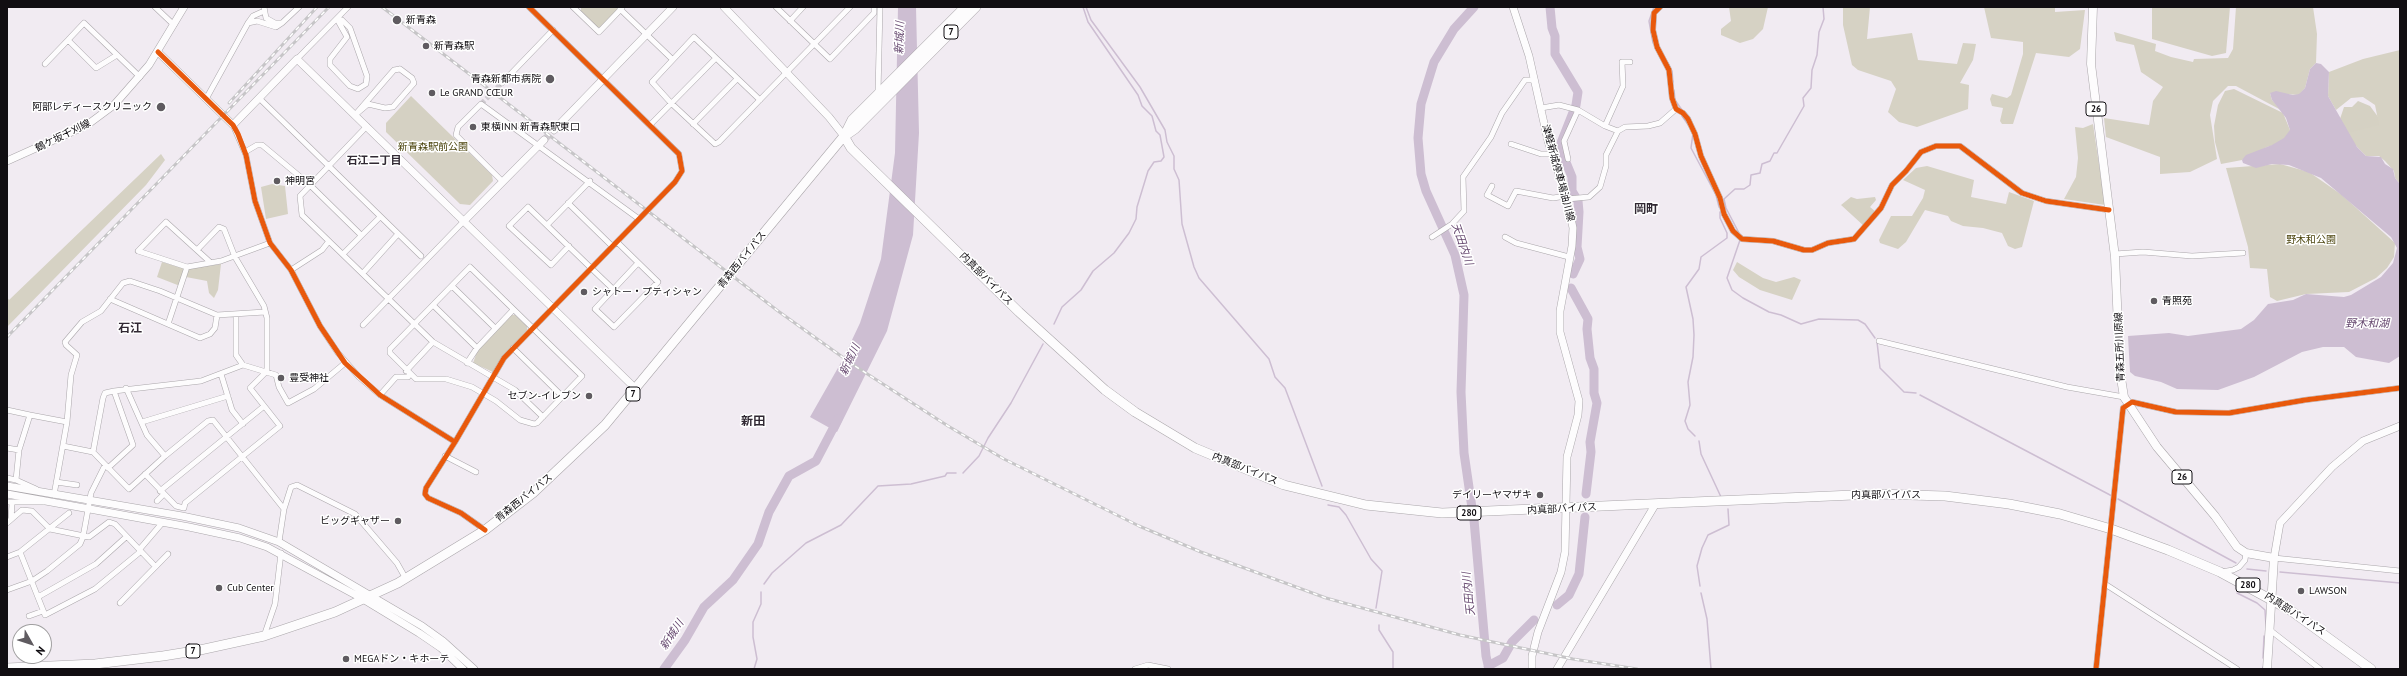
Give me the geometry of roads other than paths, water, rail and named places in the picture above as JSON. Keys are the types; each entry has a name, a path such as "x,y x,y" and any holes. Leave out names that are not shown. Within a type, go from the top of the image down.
{"highway":[{"name":"青森西バイパス","path":"7,668 60,667 171,655 264,636 335,612 406,579 485,530 533,493 567,463 636,389 844,136 855,129 880,96 925,45 966,7"},
{"name":"青森西バイパス","path":"880,96 925,57 976,7"},
{"name":"内真部バイパス","path":"844,136 851,148 922,215 1040,333 1100,386 1165,431 1226,463 1310,493 1389,509 1474,514 1566,508 1910,494 2009,504 2060,514 2111,529 2168,550 2220,572 2272,599 2325,634 2371,669"}],"main road":[{"name":"青森五所川原線","path":"2093,7 2092,64 2115,254 2120,372 2125,401 2157,447 2214,516 2233,542 2246,553"},
{"path":"2246,553 2274,558 2267,669"}],"street":[{"path":"155,7 174,25"},
{"name":"鶴ケ坂千刈線","path":"7,161 87,125 114,105 140,77 158,52 184,7"},
{"path":"248,23 257,21 276,27 299,7"},
{"path":"233,125 348,7"},
{"path":"485,530 461,513 428,498 425,494 426,488 455,442 504,358 676,182 682,165 679,154 529,7"},
{"path":"554,130 673,7"},
{"path":"724,7 829,117 844,136"},
{"path":"776,7 830,59 874,13 874,7"},
{"path":"790,21 804,7"},
{"path":"760,100 694,37 652,82 671,103 715,144 760,100 850,7"},
{"path":"880,7 880,96"},
{"name":"津軽新城停車場油川線","path":"1513,7 1535,80 1552,154 1566,197 1573,228 1560,311 1560,332 1579,407 1566,457 1565,552 1561,572 1538,632 1532,656 1532,669"},
{"path":"1660,7 1654,13 1653,30 1657,47 1669,70 1672,98 1676,109 1683,113 1688,119 1695,134 1701,156 1720,198 1724,214 1739,237 1748,240 1773,241 1804,250 1812,250 1828,243 1854,239 1881,208 1892,184 1906,171 1921,152 1936,146 1960,146 2022,193 2046,201 2109,210"},
{"path":"575,8 599,32 622,8 672,59"},
{"path":"206,99 253,16 264,9 270,22 282,23"},
{"path":"337,18 342,20 350,28 366,76 366,84 358,89 350,86 330,65 330,58 347,38 337,18"},
{"path":"45,64 84,23 140,77"},
{"path":"502,83 553,30"},
{"path":"68,40 96,68 117,55"},
{"path":"158,52 233,125 245,152 255,201 270,243 291,270 320,326 345,363 380,395 455,442"},
{"path":"650,125 716,58"},
{"path":"297,59 636,389"},
{"path":"1605,126 1622,86 1622,62 1630,62"},
{"path":"400,69 412,78 412,87 393,107 387,109 368,104 355,115 394,70 400,69"},
{"path":"693,124 737,79"},
{"path":"1432,237 1448,226 1464,211 1462,178 1491,137 1502,113 1525,80 1535,80"},
{"path":"259,98 421,256"},
{"path":"503,182 456,135 458,127 481,104 542,142 639,219"},
{"path":"1541,108 1559,105 1575,110 1605,126 1618,131"},
{"path":"1492,186 1487,195 1508,206 1516,190 1553,198 1589,197 1600,187 1603,180 1609,148 1618,131 1625,127 1648,126 1660,123 1676,109"},
{"path":"1568,159 1564,141 1575,110"},
{"path":"367,126 300,196 302,215 433,342 515,390 543,417"},
{"path":"363,325 542,142"},
{"path":"1511,144 1541,154 1552,154"},
{"path":"245,152 257,145 262,145 310,185 361,235"},
{"path":"547,225 590,181"},
{"path":"568,203 638,263 658,282 614,327 595,308 638,263"},
{"path":"569,246 551,266 509,226 528,207 569,246 613,289"},
{"path":"343,254 380,217"},
{"path":"210,262 166,222 138,251 187,266 210,262 235,257 270,243"},
{"path":"182,516 185,503 280,426 250,388 267,371 265,312 235,257 224,229 219,227 197,250"},
{"path":"363,273 398,234"},
{"path":"1505,237 1516,243 1569,257"},
{"path":"291,270 322,250 329,241"},
{"path":"2115,254 2143,252 2192,256 2243,253"},
{"path":"168,324 187,266"},
{"path":"470,267 582,376 543,417 534,424 520,420 496,401 453,381 422,380 408,372 390,353 390,349 433,305 470,267"},
{"path":"54,495 67,422 71,375 78,355 65,342 82,322 101,311 123,282 130,281 178,297 217,315 265,312"},
{"path":"452,286 495,328"},
{"path":"110,300 200,338 210,334 215,328 217,315"},
{"path":"433,305 477,348"},
{"path":"467,362 477,348 513,310"},
{"path":"236,315 236,355 243,365"},
{"path":"1878,341 2176,412 2229,413 2305,400 2400,388"},
{"path":"380,395 396,377 408,377 408,372 433,342"},
{"path":"513,348 562,396"},
{"path":"93,452 105,393 126,388 201,381 243,365 267,371 276,375 279,387 288,403 314,388 345,363"},
{"path":"221,374 232,410 243,424"},
{"path":"126,388 147,435 165,456"},
{"path":"7,590 32,580 76,548 83,537 88,505 94,484 107,467 133,445 114,391"},
{"path":"142,422 228,396"},
{"path":"2096,669 2119,438 2125,401"},
{"path":"157,501 162,493 226,437 264,407"},
{"path":"7,410 67,422"},
{"path":"16,480 19,450 30,415"},
{"path":"63,446 93,452 129,489 165,456 208,421 213,420 284,509"},
{"path":"2400,426 2363,441 2332,467 2280,523 2274,558 2400,571"},
{"path":"7,448 19,450"},
{"path":"445,456 476,472"},
{"path":"145,474 176,506 184,508"},
{"path":"7,478 16,480 42,492"},
{"path":"56,482 77,485"},
{"path":"279,542 284,509 291,487 297,485 354,514 397,563 406,579"},
{"path":"7,486 42,492 88,505 240,538 281,553 367,597 419,632 463,669"},
{"path":"7,494 50,502"},
{"path":"9,521 10,502 50,502 182,516 239,528 279,542 367,597 443,641 474,669"},
{"path":"1557,669 1655,505"},
{"path":"9,521 22,510 32,511 50,529 83,537 89,537 109,522 115,524 139,551 155,566"},
{"path":"7,557 20,552 69,513"},
{"path":"20,552 45,615 90,592 139,551 163,522"},
{"path":"38,597 83,574 106,556 126,537"},
{"path":"264,636 275,604 281,553"},
{"path":"2220,572 2233,570 2239,567 2245,560 2246,553"},
{"path":"120,603 168,554"},
{"path":"2105,584 2237,669"},
{"path":"29,616 44,611"},
{"path":"2270,630 2320,669"},
{"path":"1135,669 1148,665 1168,669"}],"water":[{"path":"898,7 916,7 919,133 913,235 887,331 837,432 810,417 843,359 860,323 881,259 895,153"},
{"name":"野木和湖","path":"2316,63 2321,64 2329,72 2328,96 2357,147 2366,156 2381,157 2385,164 2393,169 2395,178 2400,184 2400,356 2389,363 2356,357 2344,347 2323,347 2302,352 2254,377 2218,390 2177,389 2161,382 2135,376 2130,372 2128,336 2169,333 2188,336 2241,329 2254,320 2268,304 2293,300 2306,294 2344,297 2351,295 2381,277 2393,263 2397,248 2391,237 2321,178 2289,165 2272,164 2256,168 2243,163 2242,160 2246,155 2272,145 2284,138 2290,130 2286,118 2272,100 2270,93 2276,91 2293,95 2299,94 2305,88 2310,69"}],"waterway":[{"path":"1054,324 1062,307 1081,290 1093,271 1114,253 1129,233 1136,219 1137,207 1148,171 1154,162 1161,161 1164,157 1160,135 1156,131 1152,116 1142,106 1138,95 1088,22 1083,7"},
{"path":"1086,7 1091,20 1140,87 1165,130 1167,142 1174,156 1174,169 1179,180 1182,224 1194,267 1199,278 1269,359 1275,377 1285,388 1322,486"},
{"name":"天田内川","path":"1472,508 1464,453 1461,392 1464,295 1455,255 1426,191 1421,174 1418,138 1421,104 1434,62 1454,29 1474,7"},
{"name":"天田内川","path":"1550,7 1552,28 1555,36 1555,54 1578,92 1576,105 1561,143 1561,150 1572,177 1572,191 1578,201 1579,212 1577,247 1580,259 1573,274"},
{"path":"1653,43 1649,21 1654,7"},
{"path":"1739,233 1726,208 1724,199 1735,189 1744,189 1750,185 1751,175 1760,173 1762,164 1770,161 1774,153 1777,153 1804,106 1803,98 1811,88 1812,70 1817,55 1819,32 1824,19 1823,7"},
{"path":"1668,63 1672,71 1673,82"},
{"path":"1674,90 1675,100 1682,110"},
{"path":"1682,116 1689,126"},
{"path":"1693,133 1691,148 1716,195 1719,207"},
{"path":"1695,436 1688,429 1685,421 1690,405 1688,382 1693,357 1694,335 1693,319 1686,287 1699,269 1701,257 1727,238 1727,233 1720,218 1720,212"},
{"path":"1740,240 1727,278 1732,290 1743,298 1769,312 1781,315 1801,324 1819,319 1858,320 1865,324 1875,338"},
{"name":"天田内川","path":"1571,288 1588,319 1587,329 1590,358 1594,369 1594,393 1597,403 1590,442 1591,452 1586,494"},
{"path":"1877,342 1880,368 1904,392 1916,393"},
{"path":"963,473 979,456 988,438 1011,403 1043,344"},
{"path":"1920,395 2112,496"},
{"name":"新城川","path":"664,669 685,640 704,607 733,580 758,544 769,512 789,476 816,461 838,419"},
{"path":"1699,441 1701,454 1721,497"},
{"path":"764,584 772,573 806,543 841,525 878,486 911,484 945,476 947,473 956,473"},
{"path":"2118,499 2236,563"},
{"path":"1328,505 1339,507 1346,515 1371,559 1382,571 1376,608"},
{"path":"1700,586 1697,566 1702,548 1708,535 1729,525 1728,509"},
{"name":"天田内川","path":"1557,605 1569,595 1579,574 1585,517"},
{"name":"天田内川","path":"1474,520 1486,656 1489,669"},
{"path":"2247,569 2266,571"},
{"path":"2280,572 2400,583"},
{"path":"754,669 757,659 753,637 753,622 761,604 761,592"},
{"path":"1701,593 1707,619 1711,669"},
{"path":"2237,593 2257,603 2265,610 2266,626"},
{"name":"天田内川","path":"1488,666 1503,658 1512,642 1534,620"},
{"path":"1379,625 1379,630 1393,652 1393,669"},
{"path":"2263,658 2264,636"}],"tunnel":[{"path":"481,104 502,83"},
{"path":"544,140 554,130"}],"railway":[{"path":"229,103 317,7"},
{"path":"7,337 329,7"},
{"path":"382,7 778,311 855,366 948,426 1004,459 1139,526 1201,552 1326,598 1460,635 1573,659 1637,669"}],"place":[{"name":"新青森","path":"397,20"},
{"name":"新青森駅","path":"426,46"},
{"name":"青森新都市病院","path":"550,79"},
{"name":"Le GRAND CŒUR","path":"432,93"},
{"name":"阿部レディースクリニック","path":"161,107"},
{"name":"東横INN 新青森駅東口","path":"473,127"},
{"name":"神明宮","path":"277,181"},
{"name":"シャトー・プティシャン","path":"584,292"},
{"name":"青照苑","path":"2154,301"},
{"name":"豊受神社","path":"281,378"},
{"name":"セブン-イレブン","path":"589,396"},
{"name":"デイリーヤマザキ","path":"1540,495"},
{"name":"ビッグギャザー","path":"398,521"},
{"name":"Cub Center","path":"219,588"},
{"name":"LAWSON","path":"2301,591"},
{"name":"MEGAドン・キホーテ","path":"346,659"}],"district":[{"name":"石江二丁目","path":"374,161"},
{"name":"岡町","path":"1646,210"},
{"name":"石江","path":"130,329"},
{"name":"新田","path":"753,422"}],"park label":[{"name":"新青森駅前公園","path":"433,147"},
{"name":"野木和公園","path":"2311,240"}]}
